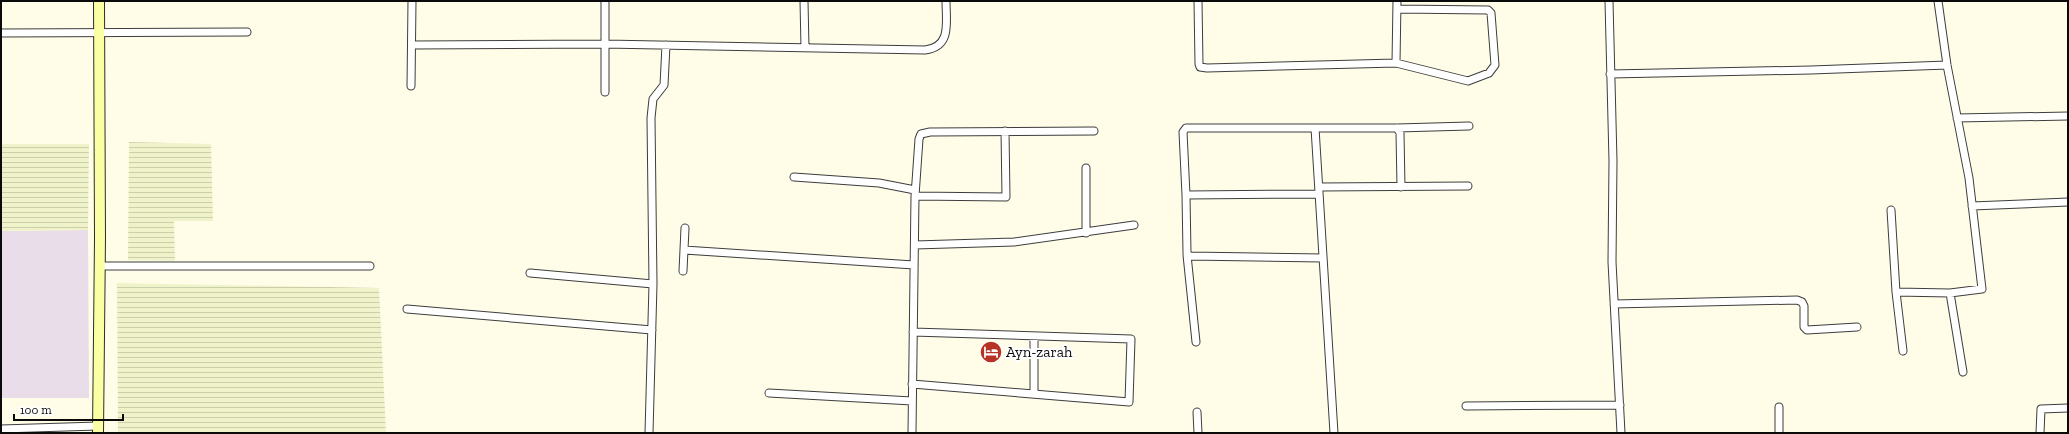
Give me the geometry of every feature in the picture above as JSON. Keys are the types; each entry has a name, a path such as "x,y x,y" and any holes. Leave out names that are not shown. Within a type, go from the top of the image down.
{"main road":[{"path":"98,429 100,266 99,1"}],"street":[{"path":"411,86 412,1"},
{"path":"605,1 606,92"},
{"path":"804,1 805,48"},
{"path":"412,45 605,44 932,49 943,42 945,35 946,1"},
{"path":"1198,1 1199,64 1203,68 1396,63 1468,81 1489,73 1495,65 1491,13 1488,10 1397,9"},
{"path":"1396,63 1397,1"},
{"path":"1609,1 1614,304 1621,433"},
{"path":"1896,292 1950,293 1982,289 1972,206 1947,65 1938,1"},
{"path":"1,33 247,32"},
{"path":"649,433 653,284 651,118 653,99 664,85 666,45"},
{"path":"1610,74 1811,70 1947,65"},
{"path":"1957,118 2068,116"},
{"path":"1196,342 1187,254 1186,195 1182,135 1186,128 1397,128 1468,126"},
{"path":"1315,128 1334,433"},
{"path":"1397,128 1400,133 1401,187"},
{"path":"794,177 879,183 915,193 1006,197 1005,131"},
{"path":"912,433 915,193 919,139 921,134 930,132 1094,131"},
{"path":"1086,168 1086,233"},
{"path":"1186,195 1468,186"},
{"path":"1972,206 2068,202"},
{"path":"1891,210 1896,292 1903,351"},
{"path":"914,245 1014,242 1134,225"},
{"path":"683,271 685,228"},
{"path":"684,250 914,265"},
{"path":"1187,254 1196,257 1323,258"},
{"path":"100,266 370,266"},
{"path":"530,273 653,284"},
{"path":"1950,293 1963,372"},
{"path":"1614,304 1798,300 1802,302 1804,306 1804,327 1807,330 1857,327"},
{"path":"408,309 652,330"},
{"path":"912,384 1129,402 1131,339 913,332"},
{"path":"1034,336 1034,394"},
{"path":"769,393 912,401"},
{"path":"1466,406 1620,405"},
{"path":"1779,407 1779,433"},
{"path":"2040,433 2041,409 2068,408"},
{"path":"1197,412 1198,433"},
{"path":"1,429 98,429"}],"shaded area":[{"path":"88,230 89,398 1,398 1,231"}],"green space":[{"path":"129,142 211,144 213,221 174,221 175,261 128,260"},
{"path":"1,144 89,144 88,230 1,231"},
{"path":"117,283 379,288 386,433 118,433"}],"place":[{"name":"Ayn-zarah","path":"991,352"}]}
